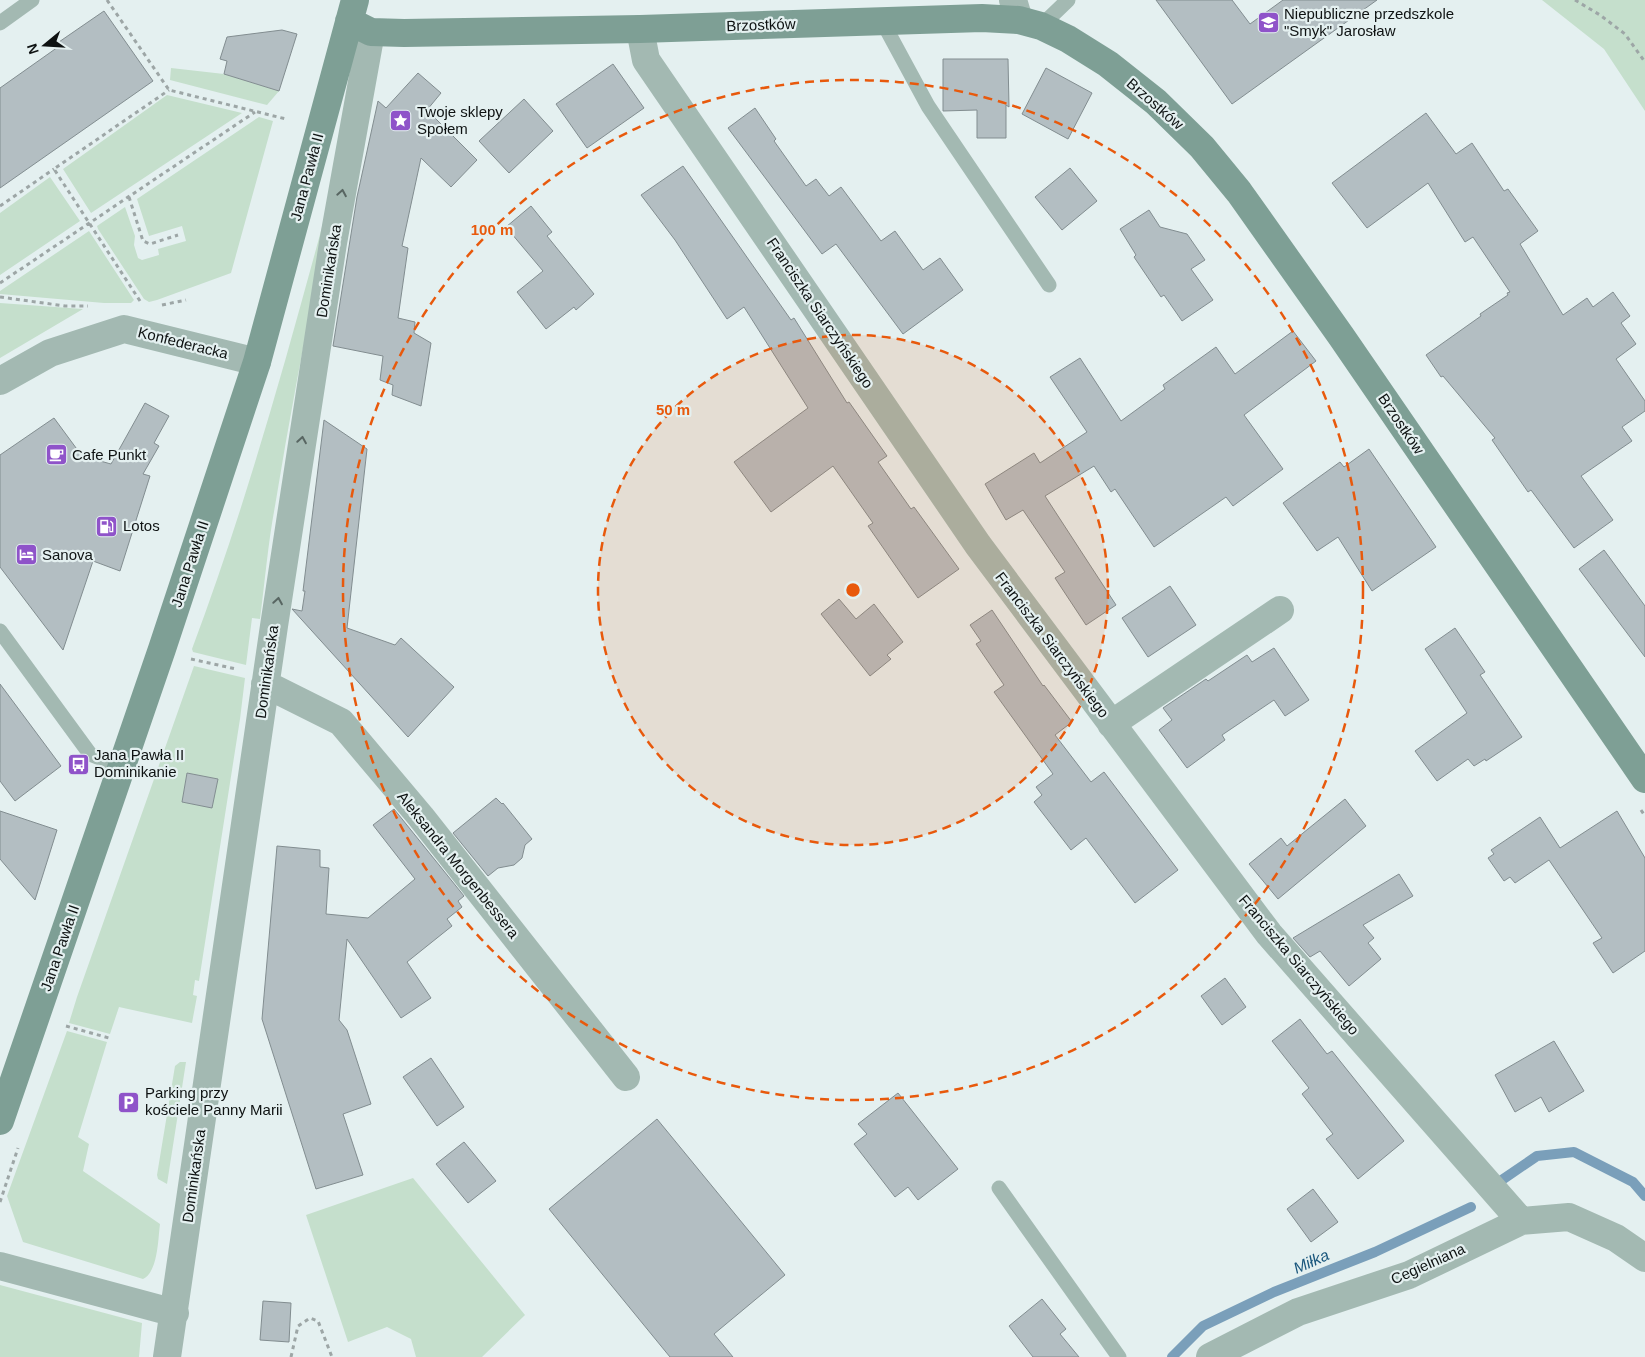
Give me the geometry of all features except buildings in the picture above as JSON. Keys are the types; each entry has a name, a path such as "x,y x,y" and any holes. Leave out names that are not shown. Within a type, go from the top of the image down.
{"street":[{"name":"Brzostków","path":"358,18 640,29 1025,15 1068,39 1108,64 1156,102 1202,147 1240,192 1645,779"},
{"name":"Jana Pawła II","path":"0,1121 122,767 257,362 358,18"},
{"name":"Dominikańska","path":"167,1357 175,1313 265,684 333,243 358,18"},
{"name":"Franciszka Siarczyńskiego","path":"640,29 646,60 978,545 1269,934 1521,1221"},
{"name":"Konfederacka","path":"0,381 50,353 124,328 257,362"},
{"path":"1111,724 1280,610"},
{"name":"Aleksandra Morgenbessera","path":"265,684 341,722 421,817 626,1077"},
{"name":"Cegielniana","path":"1210,1357 1298,1312 1409,1275 1521,1221 1569,1217 1616,1238 1645,1258"},
{"path":"0,1266 175,1313"}],"lane":[{"path":"0,23 32,0"},
{"path":"1025,15 1068,0"},
{"path":"882,21 928,106 1049,285"},
{"path":"0,630 90,754 122,767"},
{"path":"999,1188 1119,1357"}],"path":[{"path":"107,0 169,90 286,119"},
{"path":"1575,0 1600,15 1625,34 1645,62"},
{"path":"1640,54 1645,50"},
{"path":"0,206 169,90"},
{"path":"0,283 255,112"},
{"path":"54,169 146,309"},
{"path":"129,197 143,241 150,244 178,235"},
{"path":"0,296 65,306 92,307"},
{"path":"154,307 186,300"},
{"path":"190,659 242,671"},
{"path":"69,1027 109,1038"},
{"path":"291,1357 298,1326 310,1318 318,1321 332,1357"}],"green space":[{"path":"1542,0 1645,0 1645,111 1604,49"},
{"path":"171,68 224,74 279,91 267,105 170,80"},
{"path":"167,95 242,113 91,213 63,169"},
{"path":"259,117 273,121 231,273 157,300 149,302 144,299 97,226 125,207 135,236 134,245 138,258 142,260 159,255 158,249 186,241 182,226 149,236 137,199"},
{"path":"345,142 291,415 270,534 260,619 252,618 246,665 193,652 192,649 256,461 293,334"},
{"path":"50,177 80,221 0,275 0,213"},
{"path":"89,231 134,300 131,303 104,303 0,294 0,291"},
{"path":"0,303 83,309 0,358"},
{"path":"194,666 245,678 199,981 195,980 193,995 197,996 192,1023 119,1007 110,1034 69,1023","holes":["187,773 218,779 212,807 182,802"]},
{"path":"67,1031 107,1042 78,1137 89,1144 83,1171 160,1224 158,1246 152,1270 143,1279 23,1242 7,1196"},
{"path":"180,1062 186,1062 167,1184 158,1179 157,1175 175,1066"},
{"path":"413,1178 525,1315 482,1357 416,1357 411,1339 387,1327 348,1342 306,1215"},
{"path":"0,1285 142,1323 139,1357 0,1357"}],"waterway":[{"name":"Miłka","path":"1496,1184 1537,1156 1574,1152 1633,1182 1645,1196"},
{"name":"Miłka","path":"1172,1357 1203,1326 1274,1292 1375,1252 1471,1207"}],"place":[{"name":"Niepubliczne przedszkole \"Smyk\" Jarosław","path":"1268,23"},
{"name":"Twoje sklepy Społem","path":"401,121"},
{"name":"Cafe Punkt","path":"56,455"},
{"name":"Lotos","path":"107,526"},
{"name":"Sanova","path":"26,555"},
{"name":"Jana Pawła II Dominikanie","path":"78,764"},
{"name":"Parking przy kościele Panny Marii","path":"129,1102"}]}
